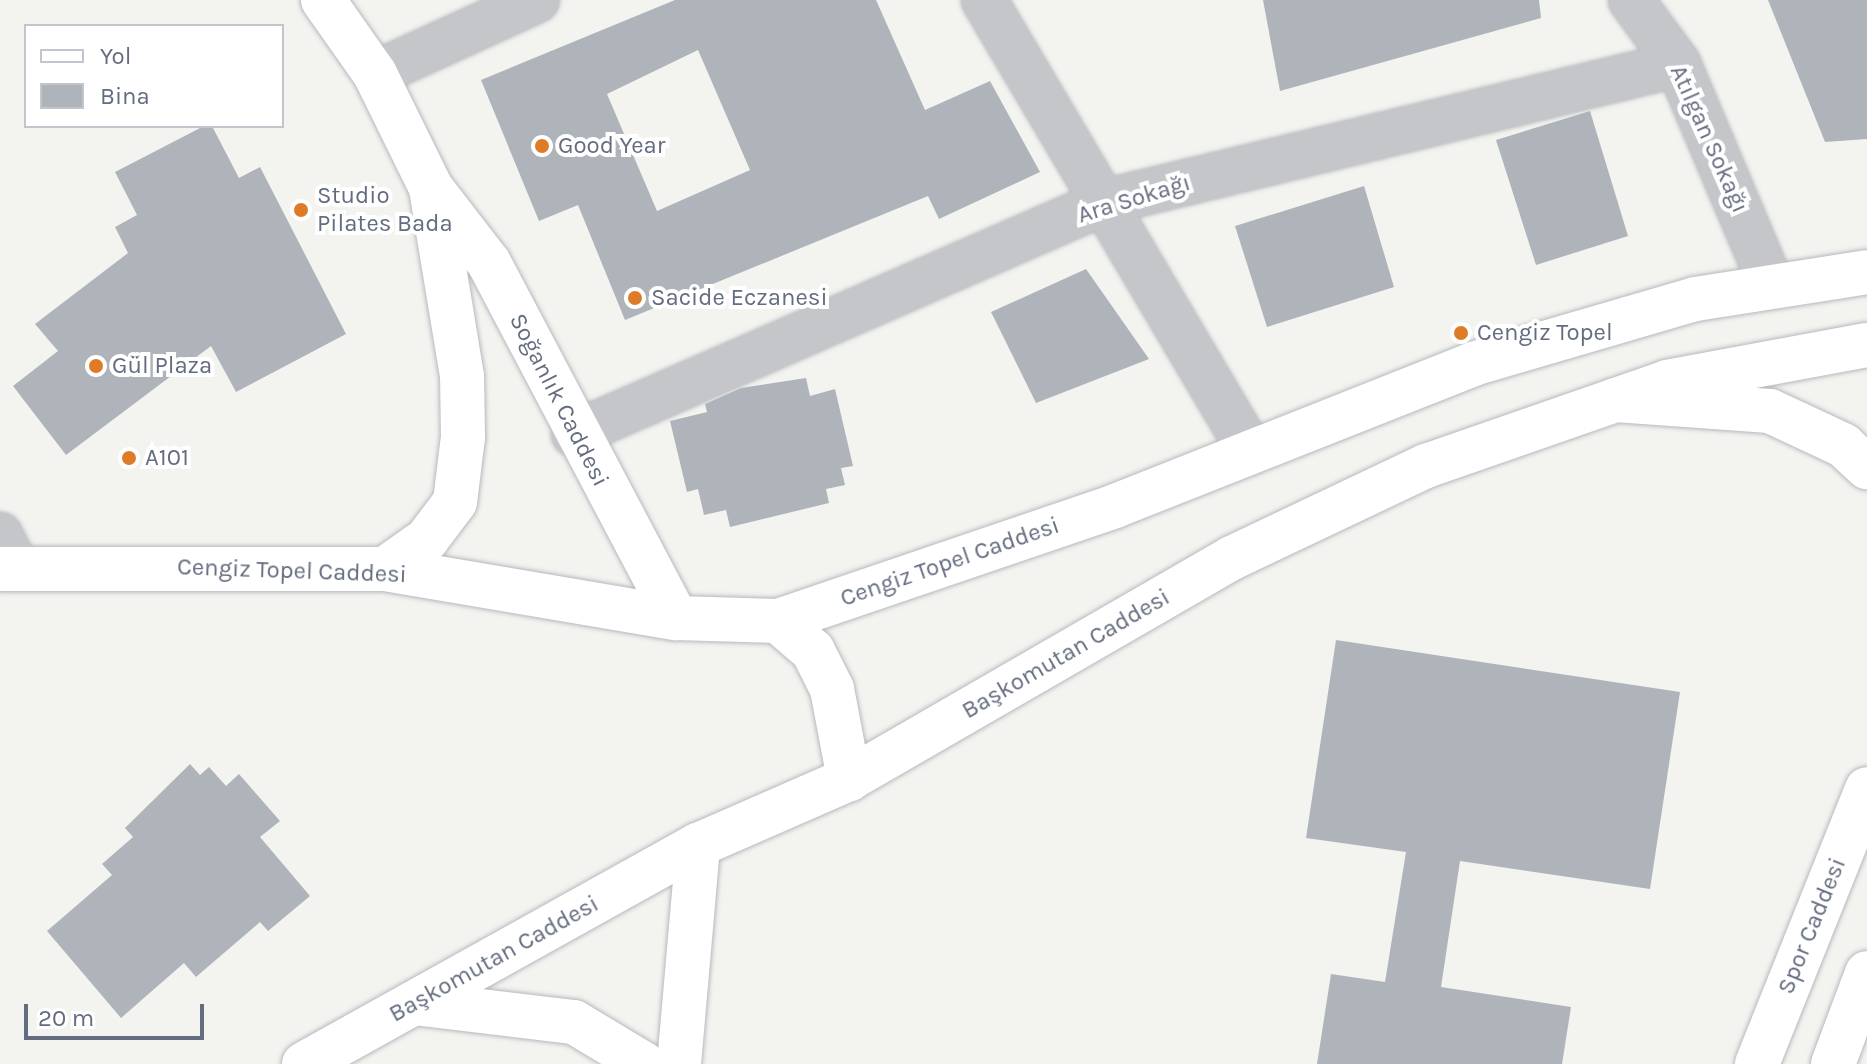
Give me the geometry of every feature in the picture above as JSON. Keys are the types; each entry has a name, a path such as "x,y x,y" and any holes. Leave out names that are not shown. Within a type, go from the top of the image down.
{"street":[{"name":"Soğanlık Caddesi","path":"323,0 375,74 431,188 489,263 574,434 676,618"},
{"path":"375,74 537,0"},
{"path":"984,0 1251,452"},
{"name":"Atılgan Sokağı","path":"1631,0 1678,64 1772,286"},
{"name":"Ara Sokağı","path":"574,434 1105,202 1678,64"},
{"name":"Soğanlık Caddesi","path":"385,569 427,539 455,502 463,437 462,376 431,188"},
{"name":"Cengiz Topel Caddesi","path":"5,557 385,569 676,618 778,621 1251,452 1473,364 1695,299 1867,272"},
{"name":"Başkomutan Caddesi","path":"304,1064 698,845 849,779 1232,558 1426,466 1667,382 1867,345"},
{"path":"1616,400 1770,411 1843,445 1867,467"},
{"path":"778,621 813,651 832,689 849,779"},
{"name":"Spor Caddesi","path":"1757,1064 1867,789"},
{"path":"679,1064 698,845"},
{"path":"1833,1064 1867,973"},
{"path":"414,1003 574,1022 644,1064"}],"building":[{"path":"675,0 876,0 925,110 990,81 1040,172 939,219 928,196 625,320 578,205 539,221 481,80","holes":["698,50 750,170 657,211 607,94"]},
{"path":"1263,0 1539,0 1541,18 1280,91"},
{"path":"1768,0 1867,0 1867,139 1825,142"},
{"path":"1590,111 1628,236 1536,265 1496,140"},
{"path":"200,128 213,128 239,178 260,167 346,334 236,392 211,346 66,455 13,386 58,351 35,324 128,253 115,227 137,215 115,172"},
{"path":"1364,186 1394,287 1267,327 1235,226"},
{"path":"1086,269 1149,359 1036,403 991,312"},
{"path":"806,378 810,396 835,389 853,466 841,468 845,485 826,489 829,503 730,527 726,510 704,515 698,489 687,492 670,421 707,412 705,404 741,388"},
{"path":"1336,640 1680,692 1650,889 1460,861 1441,987 1571,1007 1562,1064 1317,1064 1331,974 1385,982 1406,852 1306,838"},
{"path":"190,764 200,775 209,767 226,786 239,774 280,821 260,837 310,896 268,931 260,922 196,977 184,963 121,1018 47,931 112,875 102,864 133,837 125,828"}],"place":[{"name":"Good Year","path":"542,146"},
{"name":"Studio Pilates Bada","path":"301,210"},
{"name":"Sacide Eczanesi","path":"635,298"},
{"name":"Cengiz Topel","path":"1461,333"},
{"name":"Gül Plaza","path":"96,366"},
{"name":"A101","path":"129,458"}]}
